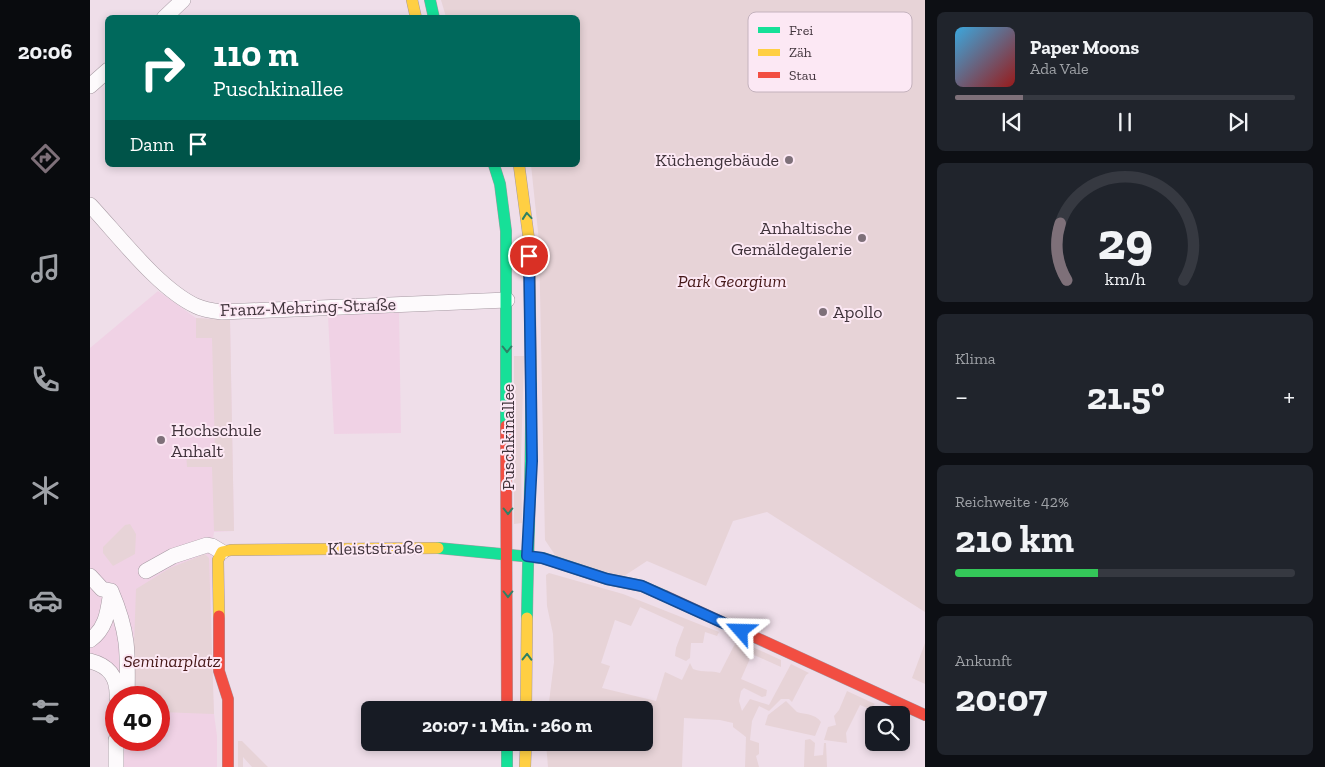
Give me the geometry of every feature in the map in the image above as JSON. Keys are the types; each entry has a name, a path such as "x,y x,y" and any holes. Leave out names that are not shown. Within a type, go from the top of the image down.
{"main road":[{"path":"412,0 415,15"},
{"path":"430,0 433,15"},
{"name":"Puschkinallee","path":"494,167 504,205 507,300 507,701"},
{"name":"Puschkinallee","path":"519,167 529,240 532,461 527,556 526,701"},
{"name":"Kleiststraße","path":"222,552 231,550 415,547 542,558 607,579 642,586 925,715"},
{"path":"222,552 218,560 219,671 228,699 228,767"},
{"path":"507,751 507,767"},
{"path":"525,767 526,751"}],"street":[{"path":"167,15 183,0"},
{"path":"90,86 105,73"},
{"name":"Franz-Mehring-Straße","path":"90,205 170,290 197,307 208,310 222,312 507,300"},
{"path":"146,571 172,556 207,545 222,552"},
{"path":"90,576 102,589 111,591"},
{"path":"90,640 98,634 106,621 111,591"},
{"path":"111,591 122,617 128,646 127,686"},
{"path":"94,662 113,674 117,686"},
{"path":"116,751 116,767"}],"shaded area":[{"name":"Hochschule Anhalt","path":"158,291 196,318 230,320 234,531 214,532 212,546 211,657 217,736 217,767 121,767 121,751 170,751 170,686 140,686 120,674 108,660 90,655 90,348"},
{"path":"399,312 401,433 334,434 328,316"}],"green space":[{"name":"Park Georgium","path":"441,0 925,0 925,612 767,512 733,521 706,586 647,561 621,578 557,558 545,540 539,241 531,167 580,167 580,15 445,15"},
{"path":"196,318 230,320 234,531 214,531 212,467 187,467 186,452 215,450 212,338 196,338"},
{"path":"514,356 524,356 521,457 522,523 514,524"},
{"path":"130,524 136,534 135,554 113,566 103,553 103,547 125,525"},
{"name":"Seminarplatz","path":"205,554 209,558 214,714 170,712 170,686 132,686 136,589 170,568"},
{"path":"549,573 623,594 719,632 717,636 705,632 703,643 691,643 690,658 686,661 675,656 684,627 640,607 631,626 615,620 601,663 610,666 602,688 656,701 665,672 682,680 690,663 693,669 720,673 737,640 781,660 781,667 752,654 741,679 767,690 766,696 762,697 744,688 741,691 739,701 742,711 750,699 769,705 791,664 809,673 806,675 792,702 789,699 781,699 769,711 759,706 752,721 750,740 759,743 759,754 756,756 759,767 745,767 746,737 733,727 733,723 720,720 684,718 682,767 548,767 547,751 653,751 653,701 549,701 554,662 553,634 547,606 546,575"},
{"path":"925,643 925,684 912,678"},
{"path":"847,691 875,704 865,707 860,705 846,733 847,743 824,740 828,727 836,725 834,716 839,710"},
{"path":"786,701 797,712 813,716 821,722 815,736 765,725 768,715"},
{"path":"810,739 815,743 814,756 823,755 824,743 826,743 827,767 804,767 805,740"},
{"path":"238,741 242,741 268,767 252,767 243,757 243,767 238,767"}],"traffic: fast":[{"path":"430,0 433,15"},
{"path":"495,167 500,184 506,231 506,426"},
{"path":"527,618 531,381"},
{"path":"438,548 543,558 607,579 642,586 665,596"},
{"path":"507,751 507,767"}],"traffic: slow":[{"path":"412,0 415,15"},
{"path":"519,167 529,240 531,381"},
{"path":"219,616 218,560 222,552 231,550 438,548"},
{"path":"526,701 527,618"},
{"path":"525,767 526,751"}],"traffic: jam":[{"path":"506,426 507,701"},
{"path":"665,596 925,715"},
{"path":"219,616 219,671 228,699 228,767"}],"place":[{"name":"Küchengebäude","path":"789,160"},
{"name":"Anhaltische Gemäldegalerie","path":"862,238"},
{"name":"Apollo","path":"823,312"},
{"name":"Hochschule Anhalt","path":"161,440"}],"route":[{"path":"529,256 532,461 528,495 527,556 542,558 607,579 642,586 741,631"}]}
